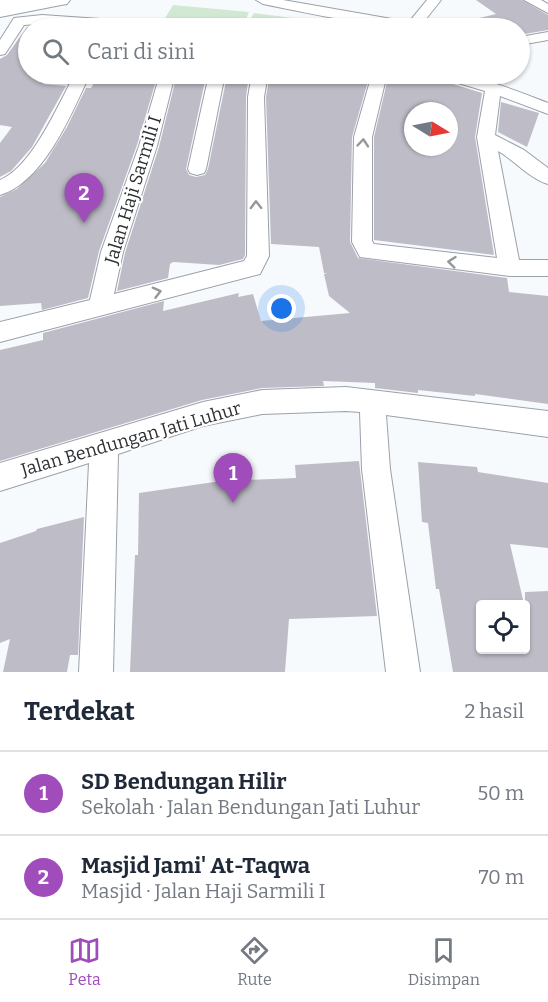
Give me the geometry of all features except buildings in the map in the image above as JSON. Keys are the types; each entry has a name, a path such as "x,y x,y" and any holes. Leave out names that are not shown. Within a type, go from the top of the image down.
{"highway":[{"path":"6,12 61,0"}],"street":[{"path":"0,51 6,12 24,0"},
{"path":"263,0 358,18"},
{"path":"423,18 434,0"},
{"path":"531,0 548,9"},
{"path":"6,12 37,18"},
{"path":"530,39 548,36"},
{"path":"0,188 11,185 24,173 69,102 77,84"},
{"name":"Jalan Haji Sarmili I","path":"100,308 112,252 148,146 164,84"},
{"path":"197,169 215,84"},
{"path":"0,332 246,271 256,263 258,256 256,98 258,84"},
{"path":"377,84 363,137 362,242 364,247 373,254 510,268 548,268"},
{"path":"479,84 548,109"},
{"path":"493,88 486,137 510,268"},
{"path":"486,137 518,154 548,178"},
{"name":"Jalan Bendungan Jati Luhur","path":"0,477 203,414 262,402 346,399 374,401 548,424"},
{"path":"374,401 372,423 376,469 403,672"},
{"path":"96,672 104,444"}],"green space":[{"path":"173,5 249,12 246,18 165,18"},
{"path":"254,13 292,18 251,18"}],"place":[{"name":"Masjid Jami' At-Taqwa","path":"84,223"},
{"name":"SD Bendungan Hilir","path":"233,503"}]}
